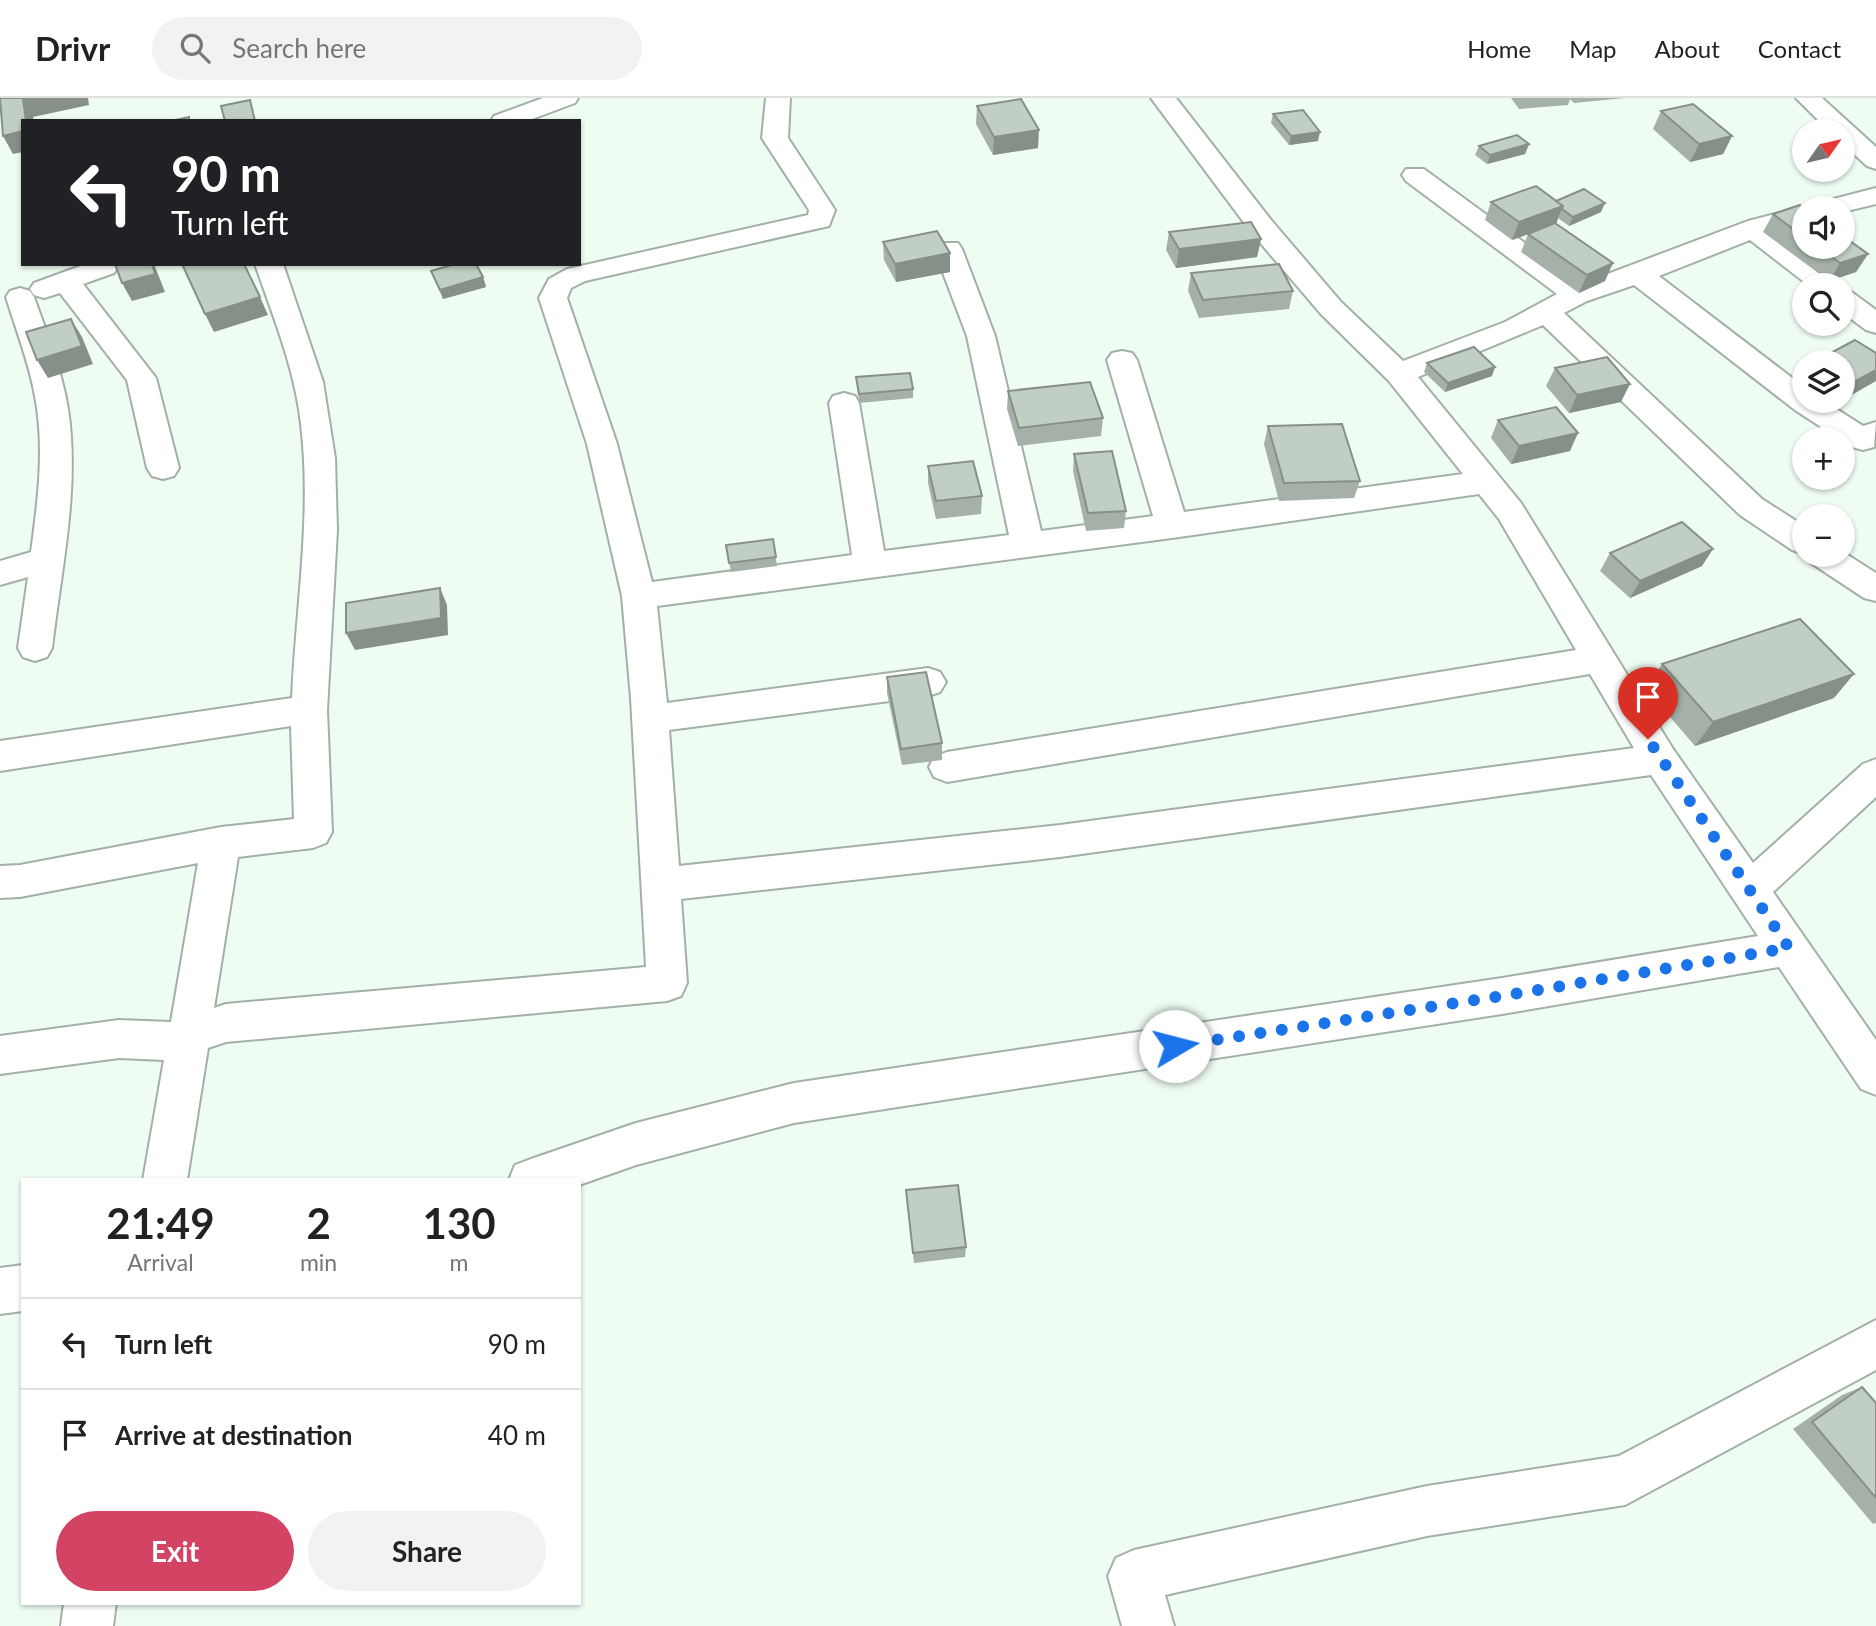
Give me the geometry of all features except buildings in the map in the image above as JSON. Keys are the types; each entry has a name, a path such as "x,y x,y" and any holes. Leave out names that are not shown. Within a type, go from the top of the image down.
{"street":[{"path":"508,119 566,98"},
{"path":"0,1055 118,1039 170,1041 226,1023 667,983 639,596 602,444 553,298 555,287 561,281 577,275 820,220 822,210 775,138 778,98"},
{"path":"1163,98 1261,226 1331,308 1399,374 1510,511 1660,759 1876,1075"},
{"path":"1808,98 1876,161"},
{"path":"1415,175 1577,295"},
{"path":"1855,201 1876,196"},
{"path":"1399,374 1546,312 1577,295 1792,217"},
{"path":"1753,229 1810,273"},
{"path":"948,249 981,336 1028,545"},
{"path":"0,882 20,881 220,843 313,832 309,709 319,584 320,471 316,423 304,363 270,266"},
{"path":"35,648 53,490 53,410 10,301 104,267"},
{"path":"1638,274 1805,403 1863,440 1876,432"},
{"path":"65,281 141,379 163,468"},
{"path":"1855,308 1876,324"},
{"path":"1546,312 1751,507 1792,534"},
{"path":"1122,360 1172,527"},
{"path":"844,403 870,565"},
{"path":"639,596 1172,527 1486,482"},
{"path":"0,573 45,560"},
{"path":"1842,567 1876,589"},
{"path":"947,767 1600,659"},
{"path":"650,719 928,682"},
{"path":"0,756 309,709"},
{"path":"659,885 1060,841 1660,759"},
{"path":"1749,890 1876,774"},
{"path":"165,1178 220,843"},
{"path":"537,1178 636,1144 794,1103 1502,996 1789,948"},
{"path":"0,1291 21,1288"},
{"path":"1148,1626 1134,1576 1427,1511 1625,1480 1876,1344"},
{"path":"87,1626 90,1605"}],"route":[{"path":"1175,1046 1502,996 1789,948 1648,739"}]}
